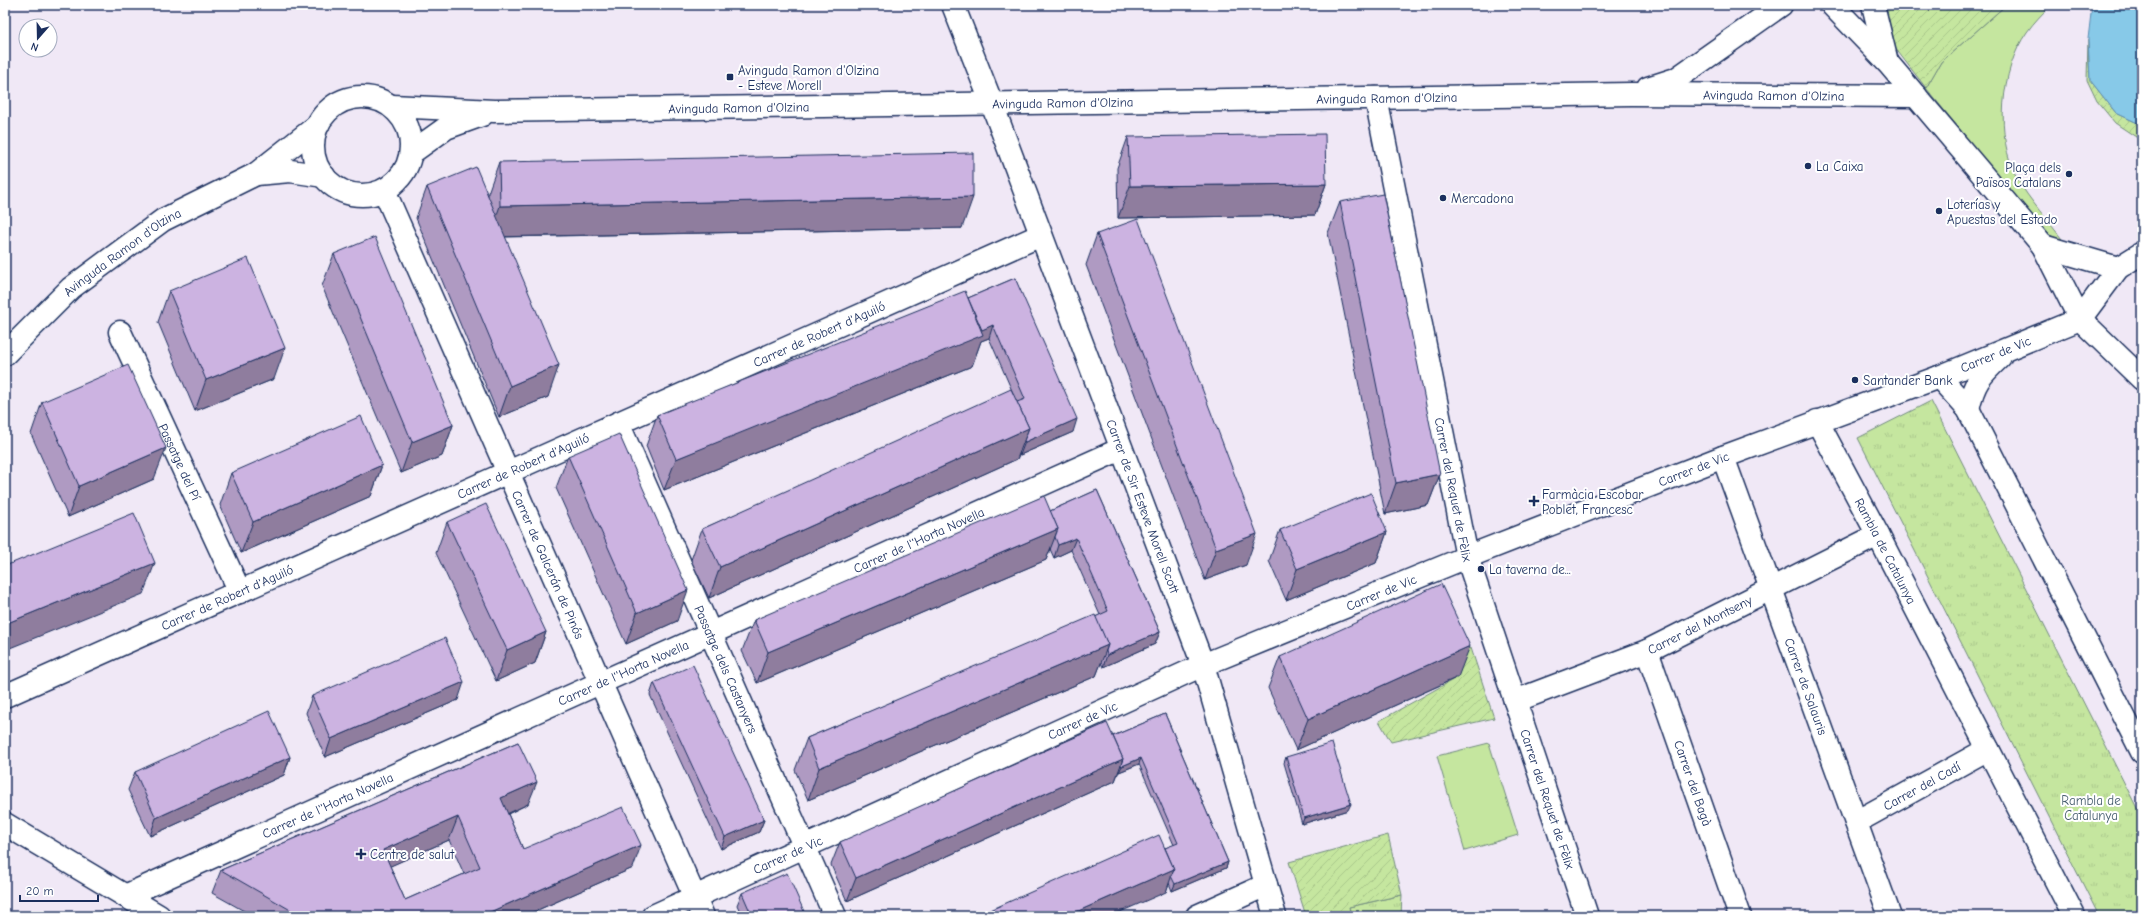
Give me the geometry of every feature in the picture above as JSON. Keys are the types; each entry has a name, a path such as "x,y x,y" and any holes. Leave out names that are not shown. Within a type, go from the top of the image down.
{"street":[{"name":"Carrer de Sir Esteve Morell Scott","path":"953,5 992,104 1203,666 1275,916"},
{"name":"Avinguda Ramon d'Olzina","path":"1631,94 1676,78 1781,5"},
{"path":"1832,5 1887,62 2044,246 2080,319 2142,379"},
{"path":"1873,5 1887,62"},
{"name":"Avinguda Ramon d'Olzina","path":"392,106 494,111 1631,94 1916,96"},
{"path":"350,98 372,98 392,106 408,127 411,153 402,175 384,190 368,195 351,194 336,187 324,176 313,151 318,125 330,108 350,98"},
{"name":"Carrer del Requet de Fèlix","path":"1376,98 1467,557 1587,916"},
{"name":"Avinguda Ramon d'Olzina","path":"411,153 446,128 494,111"},
{"name":"Avinguda Ramon d'Olzina","path":"5,354 72,288 163,220 256,174 318,125"},
{"name":"Avinguda Ramon d'Olzina","path":"256,174 290,171 324,176"},
{"name":"Carrer de Galcerán de Pinós","path":"384,190 699,906"},
{"name":"Carrer de Robert d'Aguiló","path":"5,696 1041,235"},
{"path":"2044,246 2118,268"},
{"path":"2080,319 2118,268 2142,253"},
{"name":"Carrer de Vic","path":"653,916 699,906 805,847 1203,666 1467,557 1723,456 1939,378 2080,319"},
{"name":"Passatge del Pí","path":"120,332 240,592"},
{"path":"1968,409 1972,392 1980,377 2010,348"},
{"path":"1939,378 1968,409 2142,752"},
{"name":"Rambla de Catalunya","path":"1817,421 1878,535 2074,916"},
{"name":"Passatge dels Castanyers","path":"618,423 835,916"},
{"name":"Carrer de l''Horta Novella","path":"125,896 1121,449"},
{"name":"Carrer de Salauris","path":"1723,456 1890,916"},
{"name":"Carrer del Montseny","path":"1515,701 1646,651 1878,535"},
{"name":"Carrer del Bagà","path":"1646,651 1740,916"},
{"name":"Carrer del Cadí","path":"1856,822 1988,750"},
{"path":"5,824 159,916"},
{"path":"1197,916 1266,885"}],"green space":[{"path":"1882,5 2006,5 1941,62 1926,88 1895,48"},
{"path":"2006,5 2051,5 2027,32 2011,65 2006,84 2003,124 2005,143 2010,162 2017,178 2027,194 2064,242 2050,235 2037,224 1926,88 1941,62"},
{"path":"2088,39 2090,80 2116,113 2142,125 2142,141 2115,123 2097,101 2087,80"},
{"name":"Rambla de Catalunya","path":"1931,401 2142,818 2142,916 2099,916 1858,438"},
{"path":"1471,648 1494,718 1391,742 1379,721 1458,677 1448,655"},
{"path":"1489,743 1518,835 1465,851 1437,756"},
{"path":"1388,835 1402,895 1349,907 1351,916 1306,916 1289,862"},
{"path":"1402,895 1401,916 1351,916 1349,907"}],"water":[{"path":"2092,5 2142,5 2142,125 2116,113 2090,80 2088,39"}],"building":[{"path":"1325,134 1326,184 1130,186 1128,137"},
{"path":"973,153 973,197 500,206 499,162"},
{"path":"476,167 559,365 510,386 427,187"},
{"path":"1383,194 1440,474 1396,483 1340,202"},
{"path":"1138,219 1257,534 1216,549 1097,234"},
{"path":"375,237 453,425 412,442 334,254"},
{"path":"248,258 285,348 206,380 169,291"},
{"path":"1015,278 1077,419 1025,442 1024,441 1029,428 1017,402 1025,399 993,325 982,330 968,298"},
{"path":"965,291 983,335 676,459 657,415"},
{"path":"128,365 166,448 79,486 42,402"},
{"path":"1011,389 1029,428 720,567 702,529"},
{"path":"361,416 382,465 253,522 231,473"},
{"path":"619,434 688,590 637,613 568,456"},
{"path":"1097,490 1160,632 1107,655 1106,651 1108,645 1095,617 1108,611 1076,538 1058,545 1055,537 1058,529 1050,511"},
{"path":"1371,493 1387,532 1297,569 1280,530"},
{"path":"1044,496 1058,529 768,652 754,620"},
{"path":"486,504 546,632 507,650 447,522"},
{"path":"134,513 155,563 5,624 5,566"},
{"path":"1441,584 1470,646 1308,719 1280,657"},
{"path":"1095,615 1108,645 819,768 807,738"},
{"path":"445,638 464,682 331,739 312,696"},
{"path":"693,665 764,820 725,837 654,683"},
{"path":"269,711 290,757 156,818 135,772"},
{"path":"1165,714 1228,862 1175,884 1171,876 1174,869 1165,848 1178,843 1141,758 1122,766 1123,759 1113,736"},
{"path":"1107,723 1123,759 856,878 840,842"},
{"name":"Centre de salut","path":"518,742 537,782 501,798 523,849 623,807 641,845 481,916 301,916 221,870","holes":["458,817 480,867 405,900 383,850"]},
{"path":"1332,743 1351,804 1304,818 1286,757"},
{"path":"1159,835 1174,869 1067,916 977,916"},
{"path":"787,873 806,916 752,916 742,893"}],"place":[{"name":"Avinguda Ramon d'Olzina - Esteve Morell","path":"730,77"},
{"name":"La Caixa","path":"1808,166"},
{"name":"Plaça dels Països Catalans","path":"2069,174"},
{"name":"Mercadona","path":"1443,198"},
{"name":"Loterías y Apuestas del Estado","path":"1939,211"},
{"name":"Santander Bank","path":"1855,380"},
{"name":"Farmàcia Escobar Poblet, Francesc","path":"1534,501"},
{"name":"La taverna de...","path":"1481,569"},
{"name":"Centre de salut","path":"361,854"}]}
